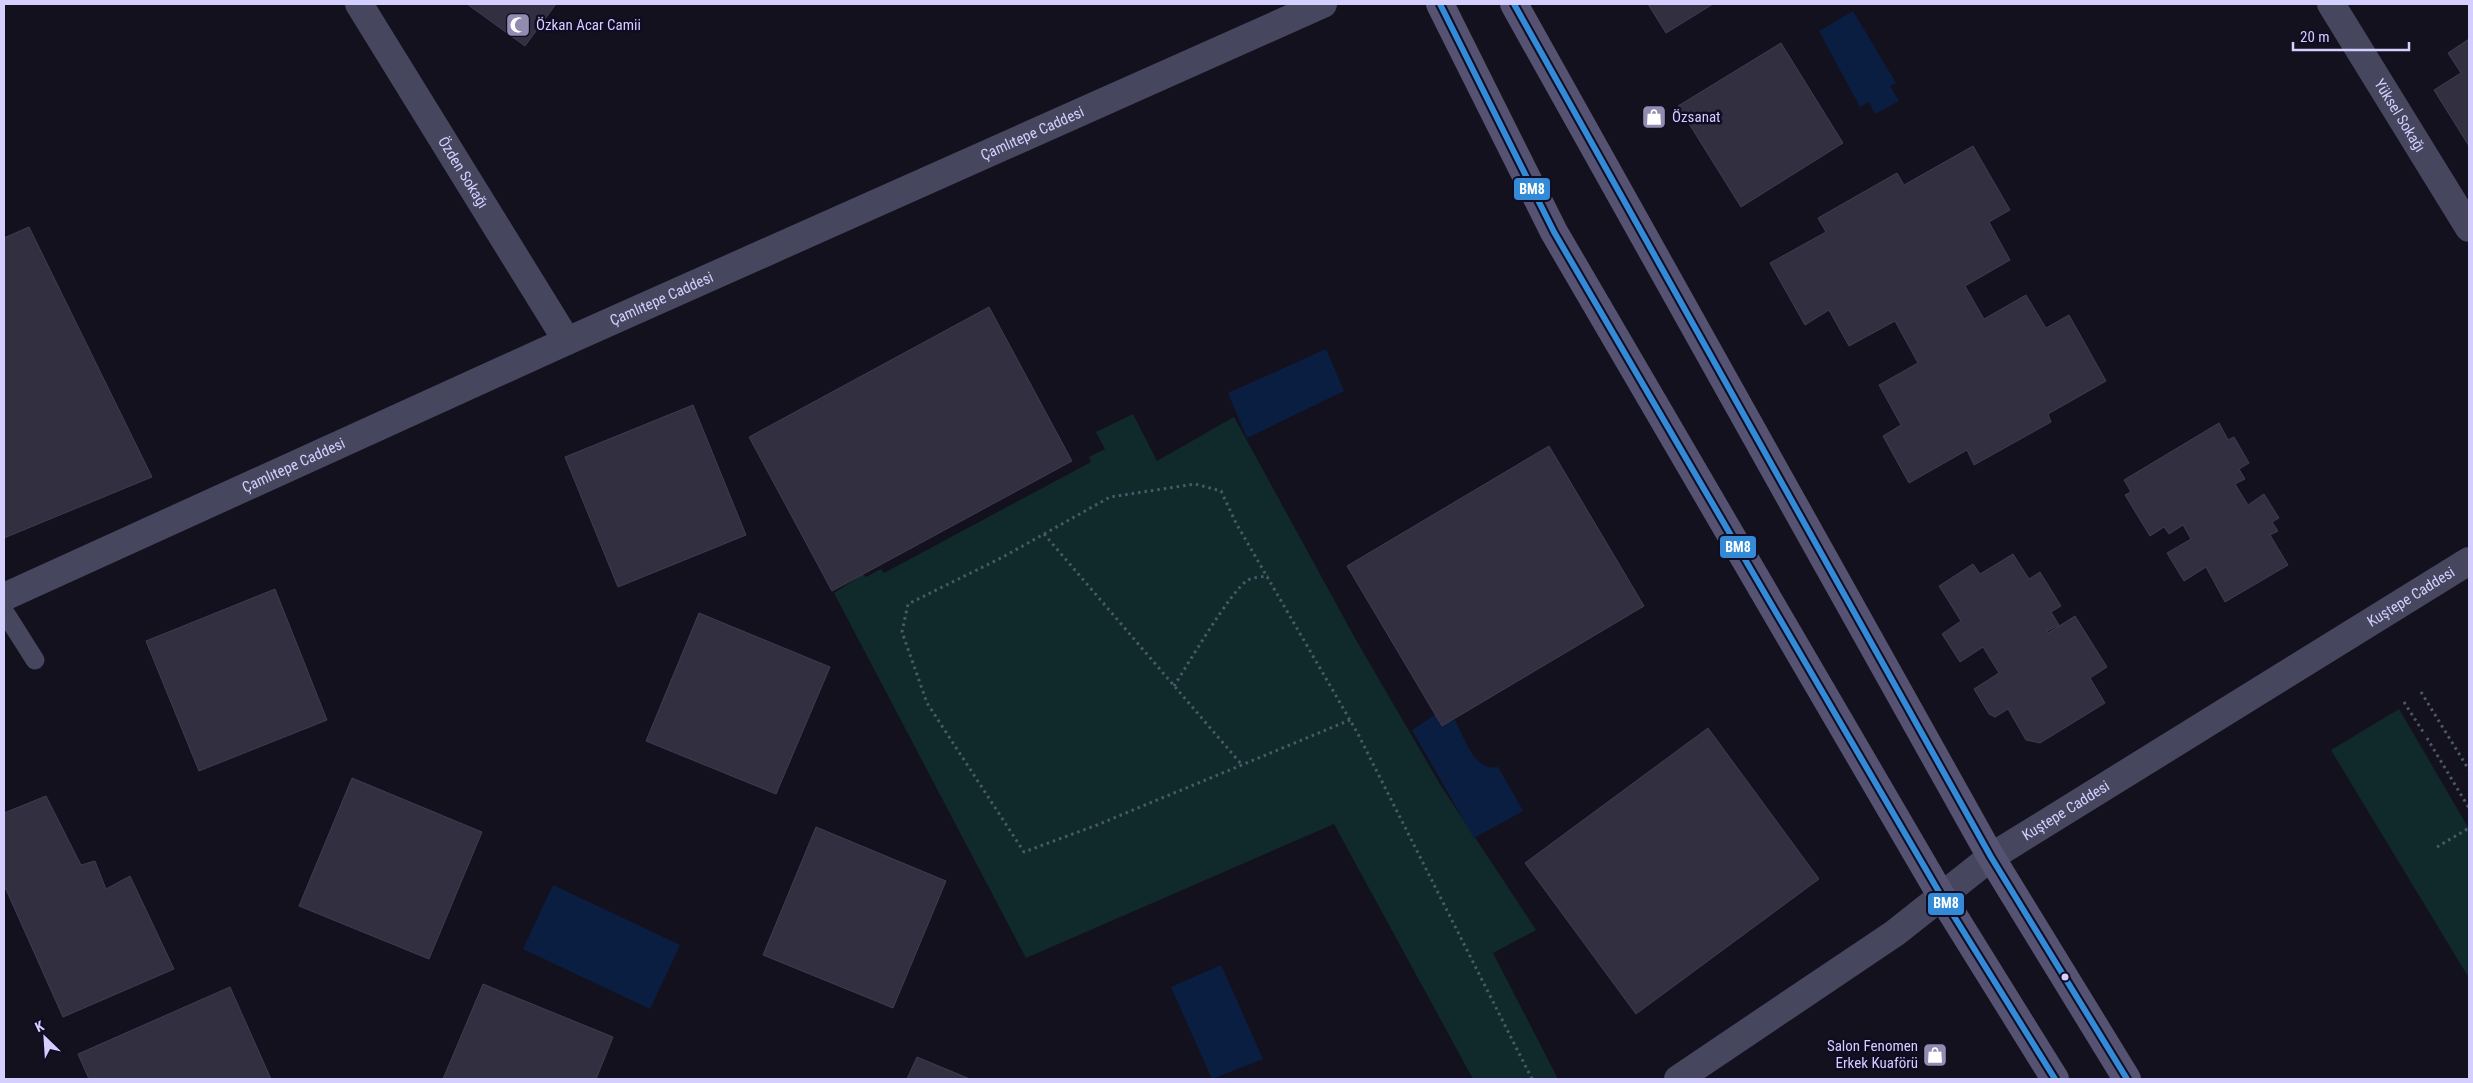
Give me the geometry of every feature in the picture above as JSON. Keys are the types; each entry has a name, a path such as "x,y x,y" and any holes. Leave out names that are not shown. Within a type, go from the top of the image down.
{"main road":[{"path":"1440,4 1554,232 1942,897 2055,1079"},
{"path":"1514,4 1991,857 2127,1079"}],"street":[{"name":"Özden Sokağı","path":"359,4 567,341"},
{"name":"Çamlıtepe Caddesi","path":"4,596 567,341 1323,4"},
{"name":"Yüksel Sokağı","path":"2331,4 2469,228"},
{"name":"Kuştepe Caddesi","path":"1678,1079 1895,933 1991,857 2469,561"}],"lane":[{"path":"4,612 35,660"}],"path":[{"path":"1350,720 1097,825 1024,852 927,703 902,632 908,604 1003,557 1110,497 1195,484 1221,491 1236,523 1350,720 1532,1079"},
{"path":"1044,534 1242,765"},
{"path":"1174,686 1228,602 1242,585 1249,580 1268,576"},
{"path":"2421,692 2469,770"},
{"path":"2404,702 2469,808"},
{"path":"2437,847 2469,828"}],"green space":[{"path":"1133,414 1157,461 1234,417 1356,640 1441,786 1536,930 1493,953 1558,1079 1473,1079 1334,824 1026,958 834,593 863,574 866,577 881,569 884,573 1091,462 1089,457 1105,449 1096,432"},
{"path":"2399,709 2469,829 2469,978 2331,750"}],"water":[{"path":"1853,11 1896,83 1890,86 1899,101 1875,114 1869,102 1860,107 1819,31"},
{"path":"1326,349 1344,391 1247,438 1228,393"},
{"path":"1435,715 1441,726 1455,720 1466,744 1476,759 1490,767 1498,767 1523,811 1474,838 1412,730"},
{"path":"553,885 680,945 650,1009 523,949"},
{"path":"1221,965 1263,1059 1212,1079 1171,987"}],"building":[{"name":"Özkan Acar Camii","path":"467,4 556,4 525,46"},
{"path":"1648,4 1713,4 1666,33"},
{"path":"2469,39 2469,146 2434,90 2461,73 2448,53"},
{"path":"1781,43 1843,143 1741,207 1678,106"},
{"path":"1973,146 2010,210 1989,222 2010,260 1965,286 1984,319 2026,295 2046,328 2069,315 2106,381 2048,414 2051,422 1974,465 1967,450 1909,483 1883,436 1901,425 1879,385 1918,363 1895,321 1849,346 1829,310 1805,325 1770,263 1826,232 1818,218 1897,173 1904,185"},
{"path":"29,227 152,477 4,538 4,238"},
{"path":"989,307 1072,461 832,591 749,437"},
{"path":"693,405 746,535 618,587 565,457"},
{"path":"2219,423 2228,440 2234,437 2249,463 2239,469 2245,479 2235,484 2248,505 2264,494 2279,518 2272,522 2278,531 2270,535 2288,565 2225,602 2206,567 2184,581 2167,553 2191,539 2183,525 2169,534 2164,527 2150,536 2125,495 2131,492 2124,480"},
{"path":"1549,446 1644,606 1442,726 1347,566"},
{"path":"2013,554 2029,579 2040,572 2061,606 2051,612 2059,625 2047,631 2048,633 2075,616 2107,667 2090,678 2105,703 2040,743 2026,740 2008,709 1995,717 1989,714 1974,689 1999,673 1983,647 1960,662 1942,634 1961,621 1939,586 1973,564 1980,574"},
{"path":"275,589 327,720 199,771 146,641"},
{"path":"699,613 830,667 776,794 646,741"},
{"path":"1708,728 1819,879 1636,1014 1525,863"},
{"path":"352,778 482,832 429,959 299,906"},
{"path":"46,796 81,865 95,861 106,889 130,876 174,969 63,1017 4,885 4,813"},
{"path":"816,827 946,881 893,1008 763,955"},
{"path":"483,984 613,1037 596,1079 443,1079"},
{"path":"230,987 271,1079 89,1079 78,1054"},
{"path":"917,1057 970,1079 907,1079"}],"transit line":[{"name":"BM8","path":"1440,4 1554,232 1942,897 2055,1079"},
{"name":"BM8","path":"1514,4 1991,857 2127,1079"}],"place":[{"name":"Özkan Acar Camii","path":"518,25"},
{"name":"Özsanat","path":"1654,117"},
{"name":"Salon Fenomen Erkek Kuaförü","path":"1935,1055"}]}
